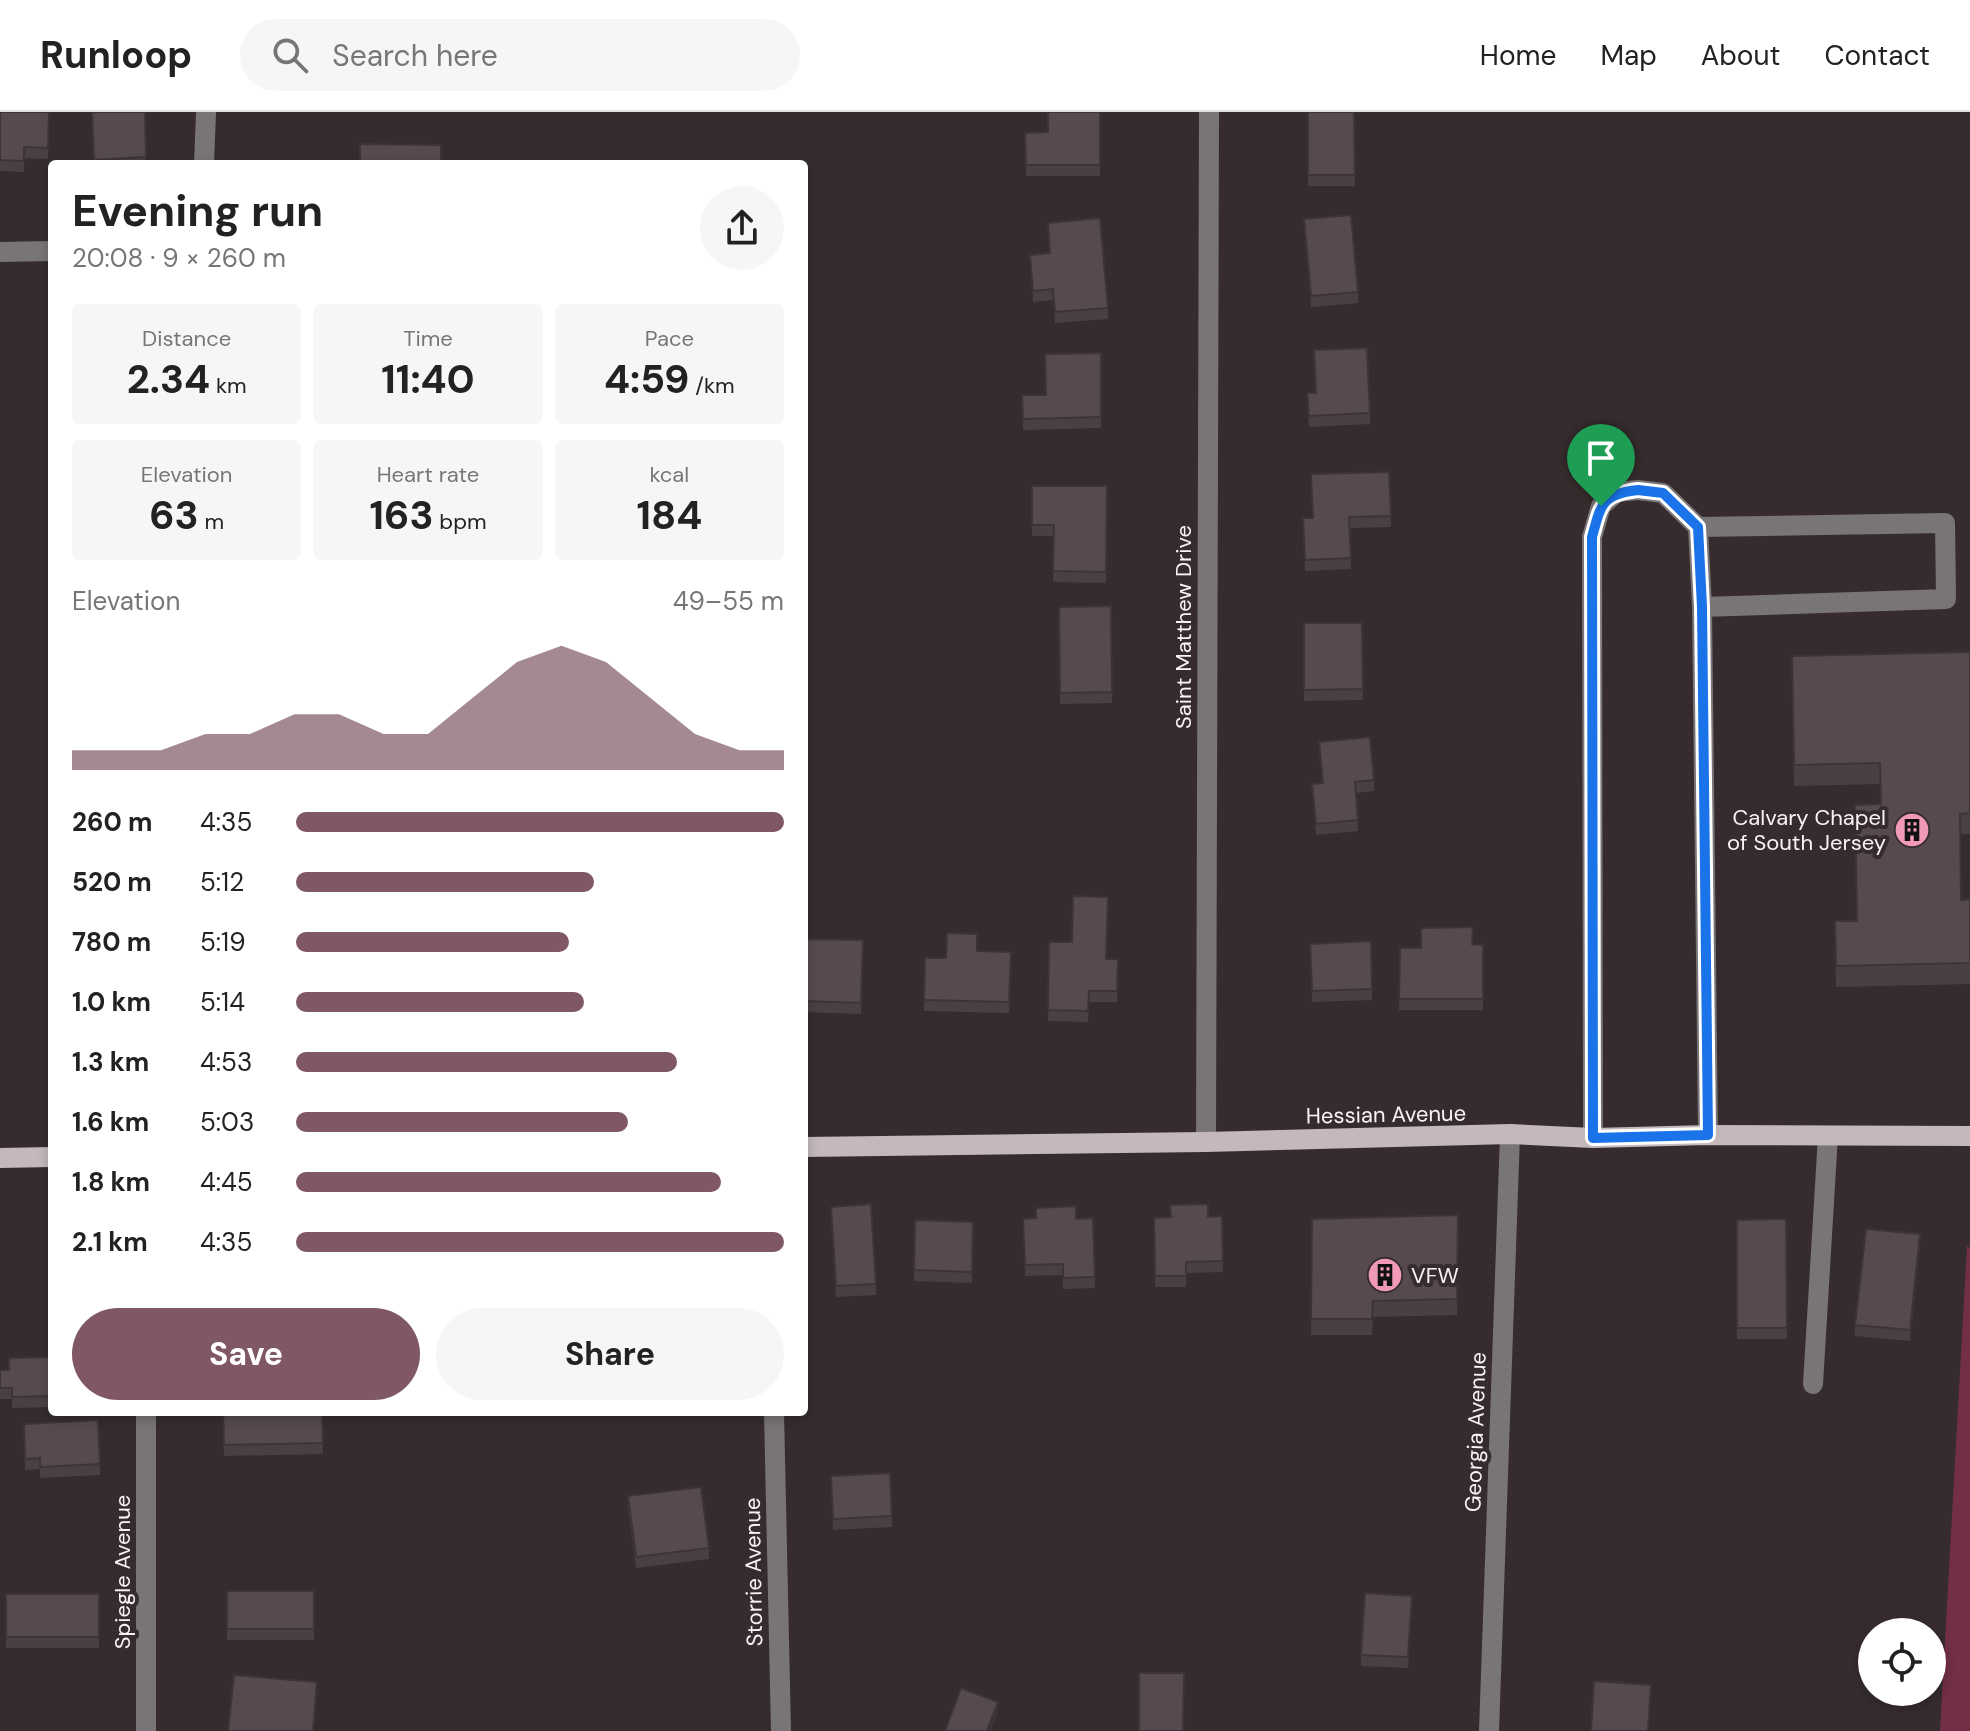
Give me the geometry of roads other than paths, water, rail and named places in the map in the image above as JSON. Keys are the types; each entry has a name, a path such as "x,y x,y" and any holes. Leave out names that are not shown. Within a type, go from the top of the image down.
{"main road":[{"name":"Hessian Avenue","path":"808,1147 1510,1134 1593,1138 1970,1136"},
{"path":"0,1158 48,1157"}],"street":[{"path":"204,160 206,112"},
{"name":"Saint Matthew Drive","path":"1206,1142 1209,112"},
{"path":"0,252 48,251"},
{"path":"1593,1138 1592,537 1601,506 1617,492 1638,490 1663,493 1698,527 1702,607 1708,1135"},
{"path":"1698,527 1945,523 1946,599 1702,607"},
{"name":"Georgia Avenue","path":"1489,1731 1510,1134"},
{"path":"1813,1384 1828,1136"},
{"name":"Spiegle Avenue","path":"146,1416 146,1731"},
{"name":"Storrie Avenue","path":"774,1416 781,1731"}],"place":[{"name":"Calvary Chapel of South Jersey","path":"1912,830"},
{"name":"VFW","path":"1385,1275"}]}
